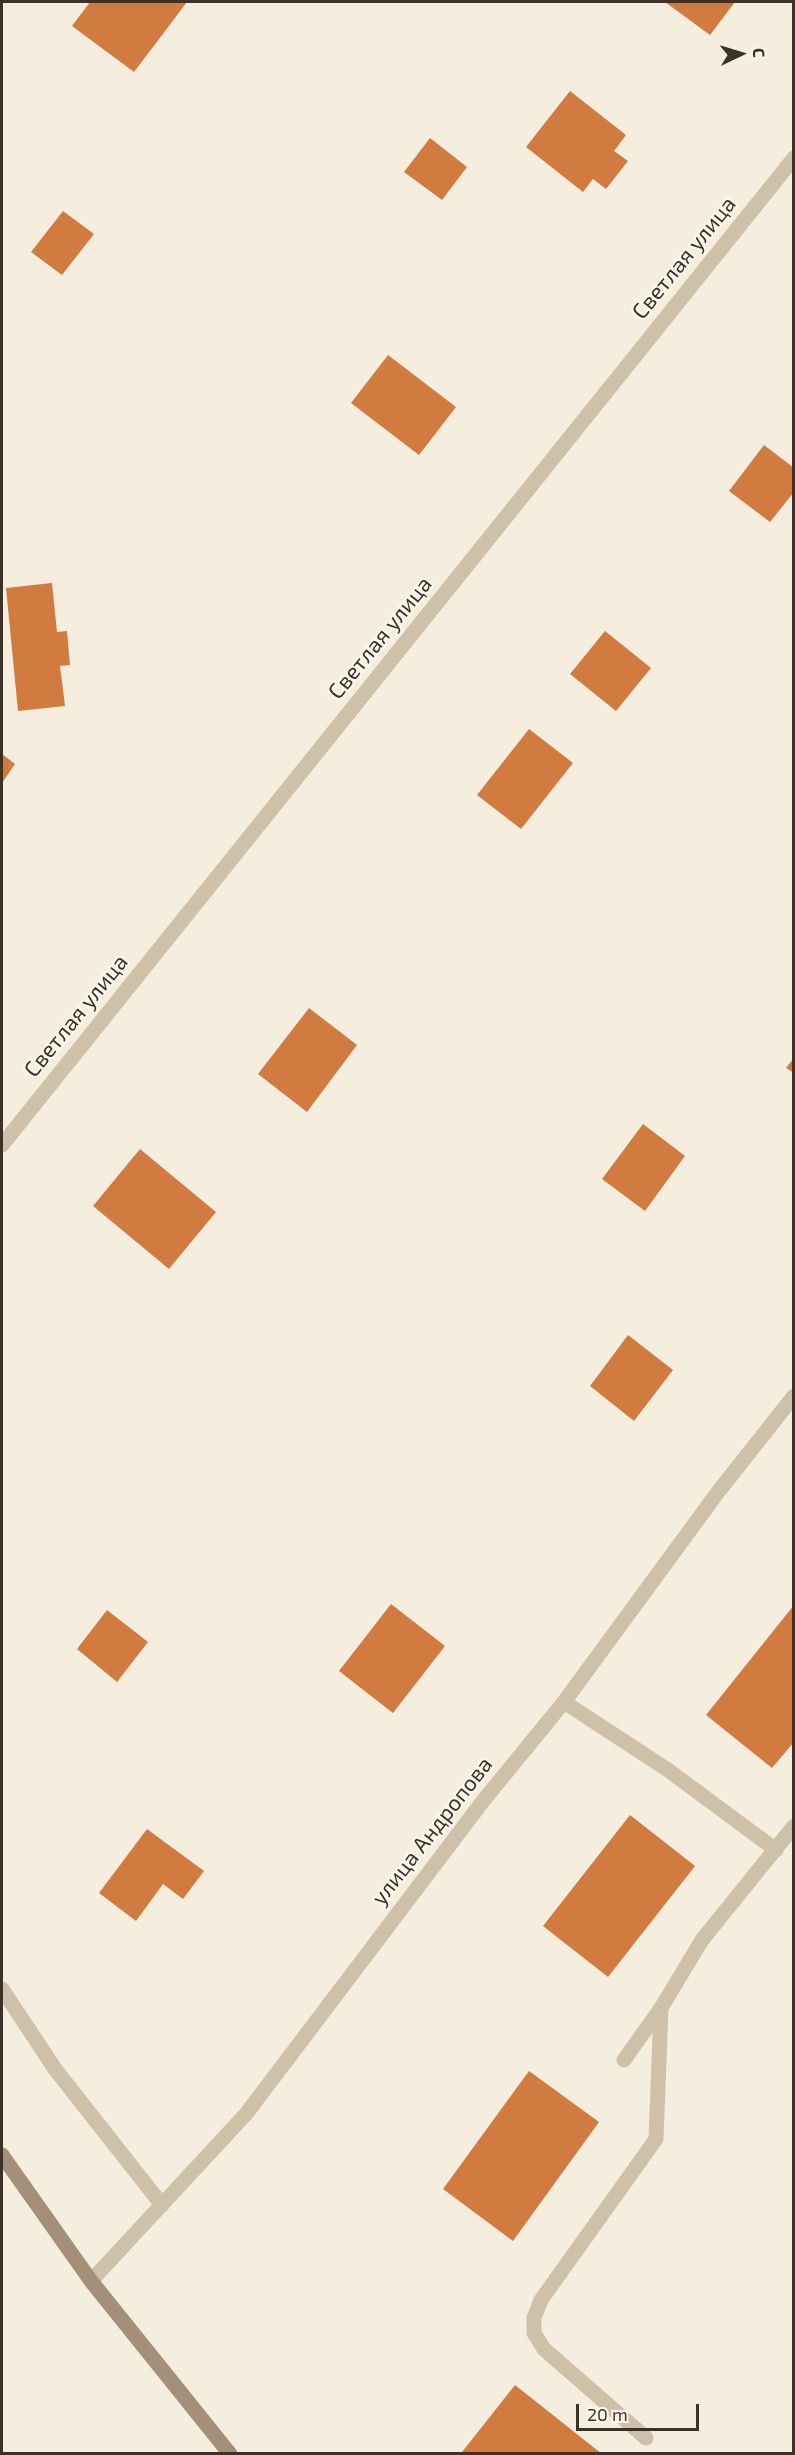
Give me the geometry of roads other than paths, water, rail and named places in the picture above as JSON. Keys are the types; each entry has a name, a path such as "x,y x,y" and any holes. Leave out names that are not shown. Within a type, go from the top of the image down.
{"main road":[{"path":"2,2155 91,2281 230,2454"}],"street":[{"name":"Светлая улица","path":"2,1145 794,158"},
{"name":"улица Андропова","path":"91,2281 246,2114 483,1801 564,1702 718,1491 794,1396"},
{"path":"564,1702 668,1770 776,1850"},
{"path":"624,2060 661,2008 702,1940 794,1826"},
{"path":"2,1989 55,2069 162,2205"},
{"path":"646,2438 543,2349 534,2333 534,2318 542,2300 656,2139 661,2008"}]}
